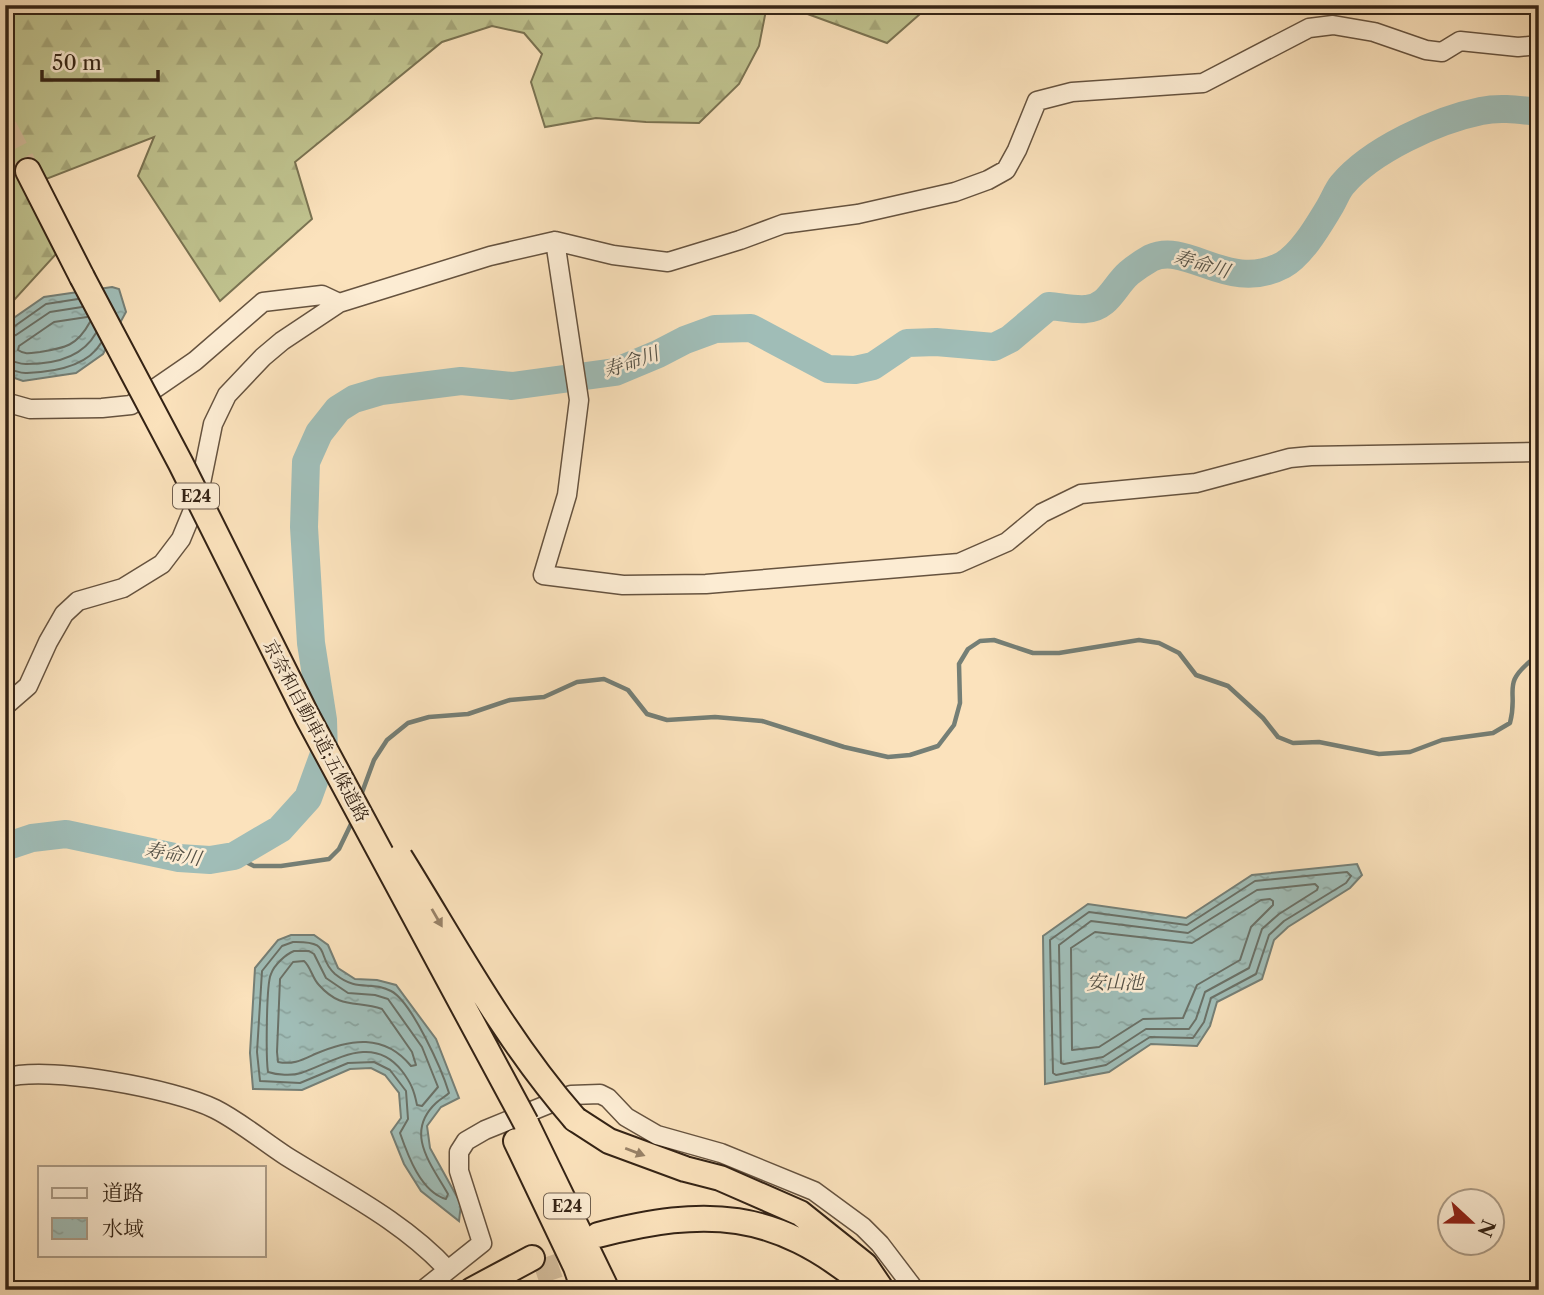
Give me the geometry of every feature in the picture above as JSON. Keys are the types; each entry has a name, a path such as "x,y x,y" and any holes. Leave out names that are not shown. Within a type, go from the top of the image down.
{"highway":[{"name":"京奈和自動車道;五條道路","path":"28,171 181,464 307,716 486,1047 519,1127 607,1290"},
{"path":"307,716 348,774 523,1054 575,1119 609,1141 664,1162 720,1178 800,1213 865,1265 881,1290"},
{"path":"519,1127 584,1290"},
{"path":"852,1290 813,1259 771,1241 725,1231 684,1231 642,1239 601,1242 639,1224 679,1218 722,1218 764,1226 801,1242 845,1268 871,1290"},
{"path":"472,1290 534,1265 499,1290"}],"street":[{"path":"5,706 28,686 64,614 78,601 122,588 162,565 181,540 198,498 213,424 227,395 282,341 339,303 490,256 555,241 613,255 667,262 783,224 858,214 955,192 1006,170 1037,102 1072,92 1203,83 1309,28 1333,25 1442,52 1460,41 1518,47 1539,44"},
{"path":"555,241 579,400 567,495 542,575 623,585 706,584 959,563 1007,542 1042,513 1081,494 1196,483 1290,458 1311,456 1539,452"},
{"path":"5,402 30,409 131,405 195,361 263,302 322,295 339,303"},
{"path":"5,1077 19,1073 46,1073 83,1078 177,1094 216,1109 391,1219 429,1250 448,1270"},
{"path":"423,1290 482,1242 459,1171 459,1152 466,1141 485,1130 571,1095 586,1093 608,1098 626,1118 657,1135 721,1153 814,1191 872,1235 915,1290"}],"green space":[{"path":"767,5 759,46 739,84 699,123 596,118 545,127 531,82 542,54 524,33 492,26 442,42 295,162 312,219 220,301 138,176 154,137 33,184 56,254 5,310 5,6"},
{"path":"783,5 959,5 953,10 920,14 887,43"}],"water":[{"path":"112,287 119,289 126,312 103,354 76,373 23,381 6,375 5,324 44,297"},
{"name":"安山池","path":"1357,864 1362,875 1350,888 1288,927 1274,940 1262,979 1217,1002 1210,1026 1197,1046 1151,1044 1109,1072 1045,1084 1043,936 1088,904 1186,918 1252,875"},
{"path":"291,935 314,935 328,945 338,968 355,979 377,980 396,985 436,1039 459,1098 441,1107 427,1126 430,1148 461,1204 459,1221 421,1191 404,1164 391,1132 401,1118 399,1093 385,1075 371,1068 350,1069 302,1090 253,1089 250,1053 255,968 278,940"}],"waterway":[{"name":"寿命川","path":"5,847 32,838 66,834 179,858 210,860 234,856 280,829 308,798 324,754 323,720 311,643 304,527 306,462 319,433 338,409 354,399 381,391 461,381 512,386 615,372 715,329 751,328 828,369 855,370 873,366 907,343 936,342 994,347 1010,339 1049,306 1081,309 1100,305 1129,273 1151,258 1180,256 1245,274 1263,272 1283,265 1297,254 1309,239 1342,185 1354,172 1387,149 1425,129 1464,115 1503,109 1539,112"},
{"path":"360,798 374,760 387,740 408,723 429,717 468,714 510,700 544,697 577,682 604,679 628,690 647,714 667,720 715,717 762,721 844,747 888,757 910,755 938,746 954,725 960,703 959,664 968,649 980,641 994,640 1033,653 1059,653 1139,640 1159,643 1179,653 1196,675 1228,686 1263,718 1278,737 1293,743 1319,742 1379,754 1410,752 1442,740 1493,733 1510,723 1512,688 1517,675 1533,659 1539,660"},
{"path":"234,856 254,866 281,866 329,859 339,849 353,820"}],"tunnel":[{"path":"5,127 28,171"},
{"path":"536,1273 604,1250"}]}
